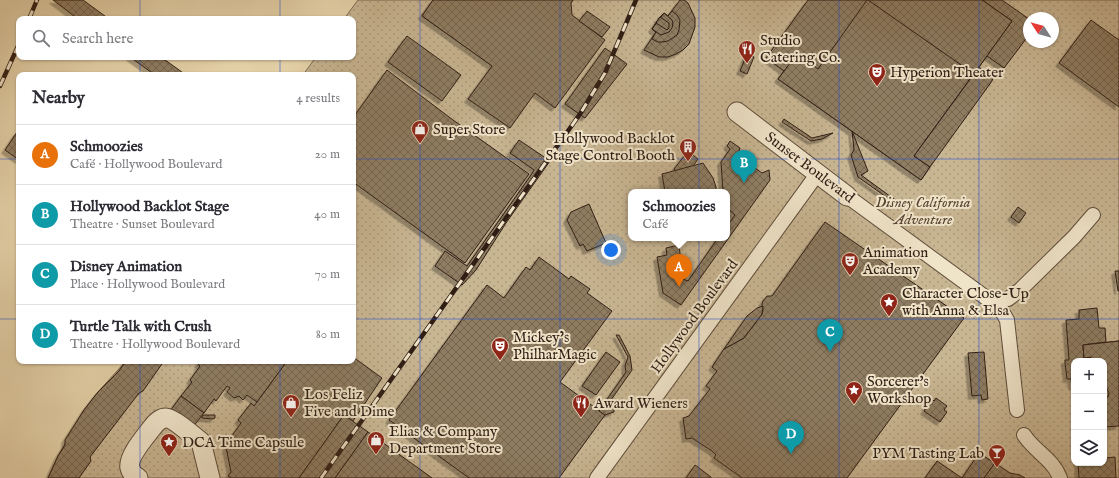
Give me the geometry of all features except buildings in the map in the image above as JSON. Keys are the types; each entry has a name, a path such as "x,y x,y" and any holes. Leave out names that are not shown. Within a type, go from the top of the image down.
{"street":[{"name":"Sunset Boulevard","path":"737,112 847,196 982,293 1000,308 1007,320 1017,410"},
{"name":"Hollywood Boulevard","path":"597,478 818,173"},
{"path":"994,302 1014,296 1080,240 1093,214"},
{"path":"138,478 133,475 130,468 132,458 155,424 166,418 172,420 201,442 210,478"},
{"path":"1024,435 1029,442 1051,462 1057,470 1060,478"}],"green space":[{"name":"Disney California Adventure","path":"358,0 1119,0 1119,478 48,478 58,456 84,410 123,364 356,364 356,72 305,72 314,60 356,60 356,16 346,16"}],"railway":[{"path":"30,16 37,0"},
{"path":"321,478 580,114 605,73 636,0"},
{"path":"0,86 16,51"}],"place":[{"name":"Studio Catering Co.","path":"747,64"},
{"name":"Hyperion Theater","path":"877,87"},
{"name":"Super Store","path":"420,144"},
{"name":"Hollywood Backlot Stage Control Booth","path":"688,162"},
{"name":"Hollywood Backlot Stage","path":"744,183"},
{"name":"Animation Academy","path":"850,276"},
{"name":"Schmoozies","path":"679,287"},
{"name":"Character Close-Up with Anna & Elsa","path":"889,317"},
{"name":"Disney Animation","path":"830,352"},
{"name":"Mickey’s PhilharMagic","path":"500,361"},
{"name":"Sorcerer's Workshop","path":"854,405"},
{"name":"Los Feliz Five and Dime","path":"291,418"},
{"name":"Award Wieners","path":"581,418"},
{"name":"Turtle Talk with Crush","path":"791,454"},
{"name":"Elias & Company Department Store","path":"376,455"},
{"name":"DCA Time Capsule","path":"169,457"},
{"name":"PYM Tasting Lab","path":"997,468"}]}
